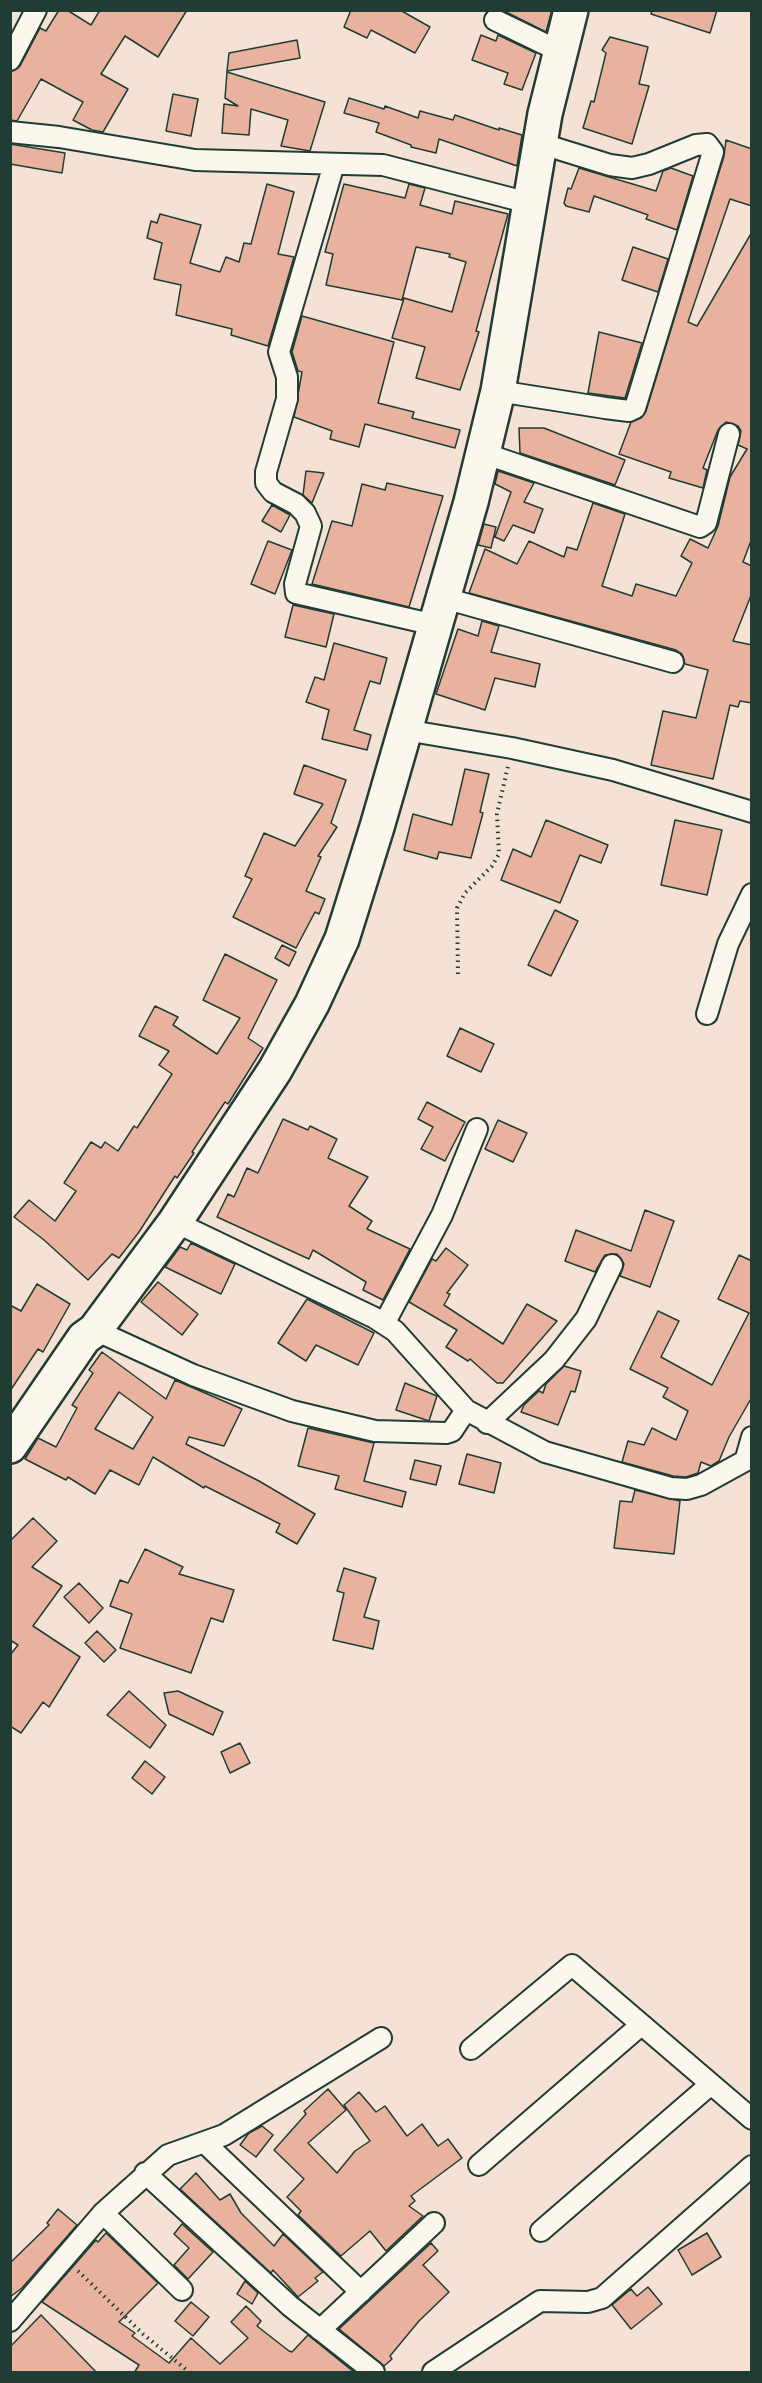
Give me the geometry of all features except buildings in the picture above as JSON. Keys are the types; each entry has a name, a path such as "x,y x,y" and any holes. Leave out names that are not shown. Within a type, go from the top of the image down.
{"highway":[{"path":"10,1446 84,1338 95,1330 175,1222 275,1070 328,971 353,905 483,453 498,391 542,131 559,51 571,10"}],"street":[{"path":"10,60 36,10"},
{"path":"495,20 559,51"},
{"path":"498,391 629,411 635,408 713,152 707,144 696,145 649,164 632,168 610,165 542,131"},
{"path":"10,132 59,137 195,160 383,165 529,203"},
{"path":"334,164 279,352 286,377 287,399 266,472 266,483 273,492 296,504 305,513 312,526 295,584 296,593 439,612 673,662"},
{"path":"483,453 700,528 706,523 729,434"},
{"path":"405,730 512,748 613,770 752,812"},
{"path":"707,1014 728,944 752,894"},
{"path":"384,1324 442,1215 477,1129"},
{"path":"175,1222 384,1324 395,1331 466,1410 545,1452 671,1488 687,1489 700,1485 748,1457 752,1437"},
{"path":"487,1423 554,1360 586,1319 612,1265"},
{"path":"95,1330 215,1383 292,1411 375,1431 446,1433 452,1431 466,1410"},
{"path":"471,2049 572,1965 752,2119"},
{"path":"479,2165 641,2025"},
{"path":"10,2321 103,2213 168,2155 206,2144 381,2038"},
{"path":"541,2231 711,2084"},
{"path":"206,2144 361,2292"},
{"path":"433,2373 540,2301 588,2302 602,2298 752,2166"},
{"path":"146,2173 290,2306 374,2373"},
{"path":"103,2213 182,2290"},
{"path":"320,2330 434,2223"}],"path":[{"path":"458,974 457,908 465,893 492,866 498,854 497,814 512,748"},
{"path":"64,2259 143,2334 189,2373"}]}
